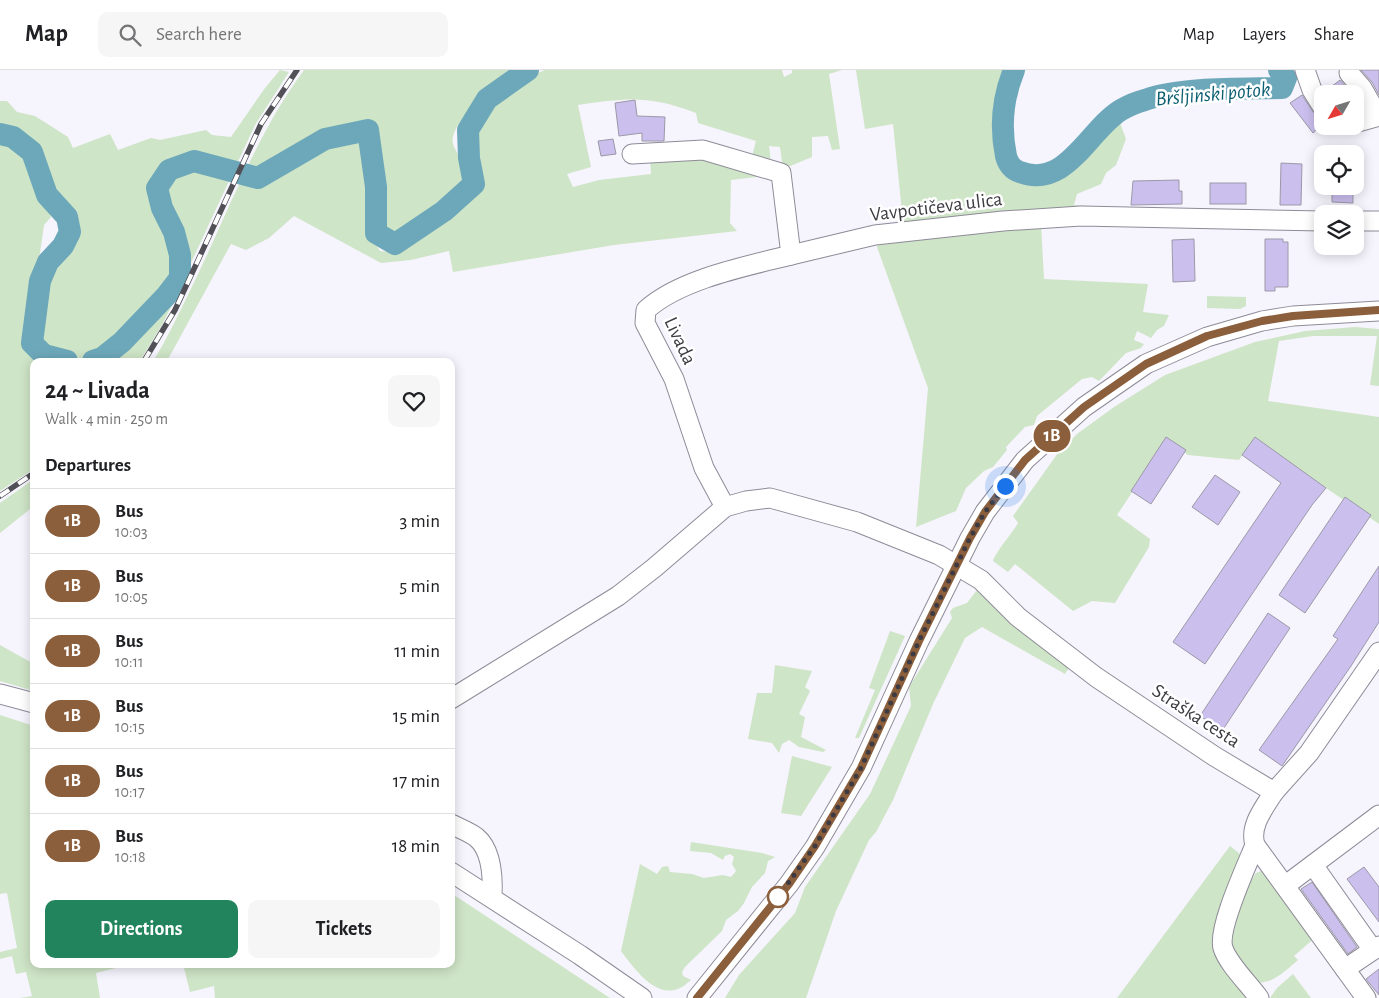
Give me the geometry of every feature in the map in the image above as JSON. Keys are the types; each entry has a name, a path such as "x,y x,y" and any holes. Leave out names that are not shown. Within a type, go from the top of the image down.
{"street":[{"path":"1305,70 1314,93"},
{"path":"1349,73 1362,88 1379,116 1364,120"},
{"path":"632,154 703,150 781,173 792,255"},
{"name":"Vavpotičeva ulica","path":"792,255 875,235 1003,221 1081,216 1314,221"},
{"path":"1364,221 1379,221"},
{"name":"Livada","path":"725,506 704,468 674,379 645,323 646,310 659,299 690,285 742,267 792,255"},
{"path":"697,998 789,884 815,846 861,768 919,641 985,512 1025,460 1084,407 1146,364 1207,336 1262,321 1293,316 1379,310"},
{"path":"455,697 618,596 654,568 725,506 770,498 857,522 939,555 957,566"},
{"name":"Straška cesta","path":"957,566 980,580 1018,617 1096,677 1214,756 1274,792"},
{"path":"1366,998 1286,885 1255,845 1252,836 1259,815 1274,792 1309,754 1379,652"},
{"path":"0,694 30,702"},
{"path":"1286,885 1379,814"},
{"path":"455,826 478,838 489,858 493,877 492,897"},
{"path":"1255,845 1236,891 1222,939 1226,956 1259,998"},
{"path":"1313,864 1376,948 1345,969"},
{"path":"455,874 492,897 642,998"}],"green space":[{"path":"280,70 289,72 255,125 190,265 183,235 166,195 167,187 171,180 197,168 202,155 193,156 161,170 154,177 151,184 153,200 171,240 173,271 165,289 149,311 116,342 99,354 87,358 76,357 46,345 42,341 40,332 43,303 48,282 54,268 73,237 73,220 50,184 36,149 18,133 0,126 0,101 7,101 17,112 35,116 68,137 73,148 110,134 118,150 151,138 160,140 206,130 212,135 231,137"},
{"path":"304,70 517,70 477,103 458,124 453,144 461,163 462,178 455,198 390,237 386,236 382,229 379,181 371,180 369,234 380,251 390,252 461,208 470,197 477,180 469,158 466,139 490,108 500,99 522,82 545,70 782,70 784,77 792,73 792,70 842,70 829,74 840,149 832,150 828,136 812,137 812,157 783,169 780,147 769,146 771,163 751,160 756,141 698,123 696,113 679,107 665,103 638,100 578,105 591,167 567,174 573,187 599,180 651,174 650,158 703,156 758,171 757,177 731,180 730,223 737,231 614,245 453,272 449,251 411,260 381,263 294,216 269,238 246,250 231,244 169,358 155,358 187,297 255,152 286,96"},
{"path":"856,70 1005,70 999,104 1003,157 1005,167 1022,177 1038,179 1053,176 1068,169 1119,120 1126,139 1116,165 1106,173 1101,184 1077,194 1074,205 1093,206 1092,212 906,226 903,222 893,124 865,129"},
{"path":"0,138 4,138 28,158 35,181 51,217 44,225 24,344 30,356 36,358 30,358 30,472 0,491"},
{"path":"1041,223 1044,279 1148,284 1143,312 1169,315 1164,326 1157,330 1151,338 1137,331 1134,340 1144,344 1141,348 1126,353 1099,381 1092,377 1082,379 1037,416 1034,425 1025,427 1006,447 1007,450 993,467 984,471 966,488 956,511 916,527 928,388 877,247 878,242"},
{"path":"1207,296 1246,297 1246,306 1240,309 1207,308"},
{"path":"173,303 142,358 112,358 125,348 165,308"},
{"path":"1355,327 1379,329 1379,386 1370,385 1377,336 1313,336 1279,341 1268,401 1379,417 1379,524 1254,439 1239,460 1188,455 1167,440 1117,515 1150,539 1149,547 1115,603 1092,601 1073,611 1015,564 1008,572 993,561 1018,523 1013,516 1058,453 1077,434 1114,407 1165,375 1255,342 1305,331"},
{"path":"30,482 30,509 0,533 0,503"},
{"path":"977,590 1069,668 1065,674 982,627 965,638 933,704 893,800 876,832 869,840 836,911 806,998 725,998 739,975 795,913 805,887 870,794 911,706 909,687 952,618 950,612 953,608 967,603"},
{"path":"890,631 905,636 859,738 855,738 875,690 869,688"},
{"path":"0,645 30,662 30,690 0,681"},
{"path":"775,665 812,671 805,687 810,691 799,714 805,717 801,737 826,750 823,752 799,747 789,740 782,744 779,753 772,743 748,739 757,693 772,693"},
{"path":"0,715 30,725 30,968 116,968 96,973 100,998 20,998 32,996 26,972 16,974 12,956 0,959 0,952 17,948 7,893 0,894"},
{"path":"792,756 832,767 801,816 781,813"},
{"path":"691,842 762,853 775,857 768,861 765,873 752,887 738,911 726,920 722,931 685,967 682,972 683,976 691,980 679,989 666,990 658,988 644,978 621,951 640,864 657,874 662,867 668,866 670,872 692,874 704,878 723,875 731,877 736,871 732,864 734,857 730,854 725,856 723,860 711,853 690,851"},
{"path":"1230,846 1245,858 1229,881 1234,892 1217,939 1252,998 1117,998"},
{"path":"1261,871 1267,872 1317,936 1294,956 1298,960 1278,976 1267,981 1255,982 1234,957 1230,933 1250,882 1256,873"},
{"path":"455,896 610,998 215,998 214,986 190,992 184,968 455,968"},
{"path":"1293,974 1311,998 1270,998 1277,988"}],"building":[{"path":"1361,70 1379,70 1379,95 1372,82"},
{"path":"1340,80 1344,85 1334,85"},
{"path":"1302,95 1314,113 1313,133 1290,103"},
{"path":"635,100 637,116 665,117 664,141 642,141 642,133 619,136 615,103"},
{"path":"613,139 616,154 601,156 598,141"},
{"path":"1281,163 1302,164 1301,205 1280,205"},
{"path":"1179,180 1179,191 1182,191 1182,204 1131,205 1133,181"},
{"path":"1210,183 1246,183 1246,204 1210,204"},
{"path":"1332,195 1353,195 1353,203 1332,202"},
{"path":"1194,239 1195,281 1173,282 1172,240"},
{"path":"1265,239 1283,239 1283,242 1288,242 1288,287 1275,287 1275,291 1265,291"},
{"path":"1166,437 1186,450 1151,504 1131,491"},
{"path":"1255,437 1326,488 1312,505 1205,664 1173,642 1281,483 1242,455"},
{"path":"1215,475 1240,492 1218,525 1192,507"},
{"path":"1345,497 1371,515 1305,613 1279,595"},
{"path":"1379,566 1379,622 1282,766 1259,750 1338,639 1333,636"},
{"path":"1268,613 1290,628 1222,731 1200,716"},
{"path":"1364,867 1379,887 1379,922 1347,879"},
{"path":"1312,882 1357,947 1348,954 1301,889"},
{"path":"1379,969 1379,995 1366,979"}],"waterway":[{"name":"Bršljinski potok","path":"102,358 122,342 167,295 180,278 180,255 174,232 162,208 157,188 169,170 194,161 258,178 325,139 368,130 376,187 376,233 395,244 444,211 474,184 469,158 468,130 487,99 528,70"},
{"name":"Bršljinski potok","path":"1014,70 1005,101 1003,134 1006,156 1009,164 1015,170 1036,175 1051,173 1064,165 1076,155 1109,119 1133,104 1160,96 1194,91 1282,88 1286,78 1279,70"},
{"name":"Bršljinski potok","path":"0,134 13,137 32,152 47,195 67,217 70,232 63,246 48,262 40,281 32,343 44,355 56,358"}],"railway":[{"path":"146,358 175,310 261,124 297,70"},
{"path":"0,496 30,476"}],"bus line":[{"name":"1B","path":"697,998 789,884 815,846 861,768 919,641 970,538 985,512 1025,460 1084,407 1146,364 1207,336 1262,321 1293,316 1379,310"}],"route":[{"path":"778,897 815,846 861,768 919,641 970,538 985,512 1005,486"}]}
